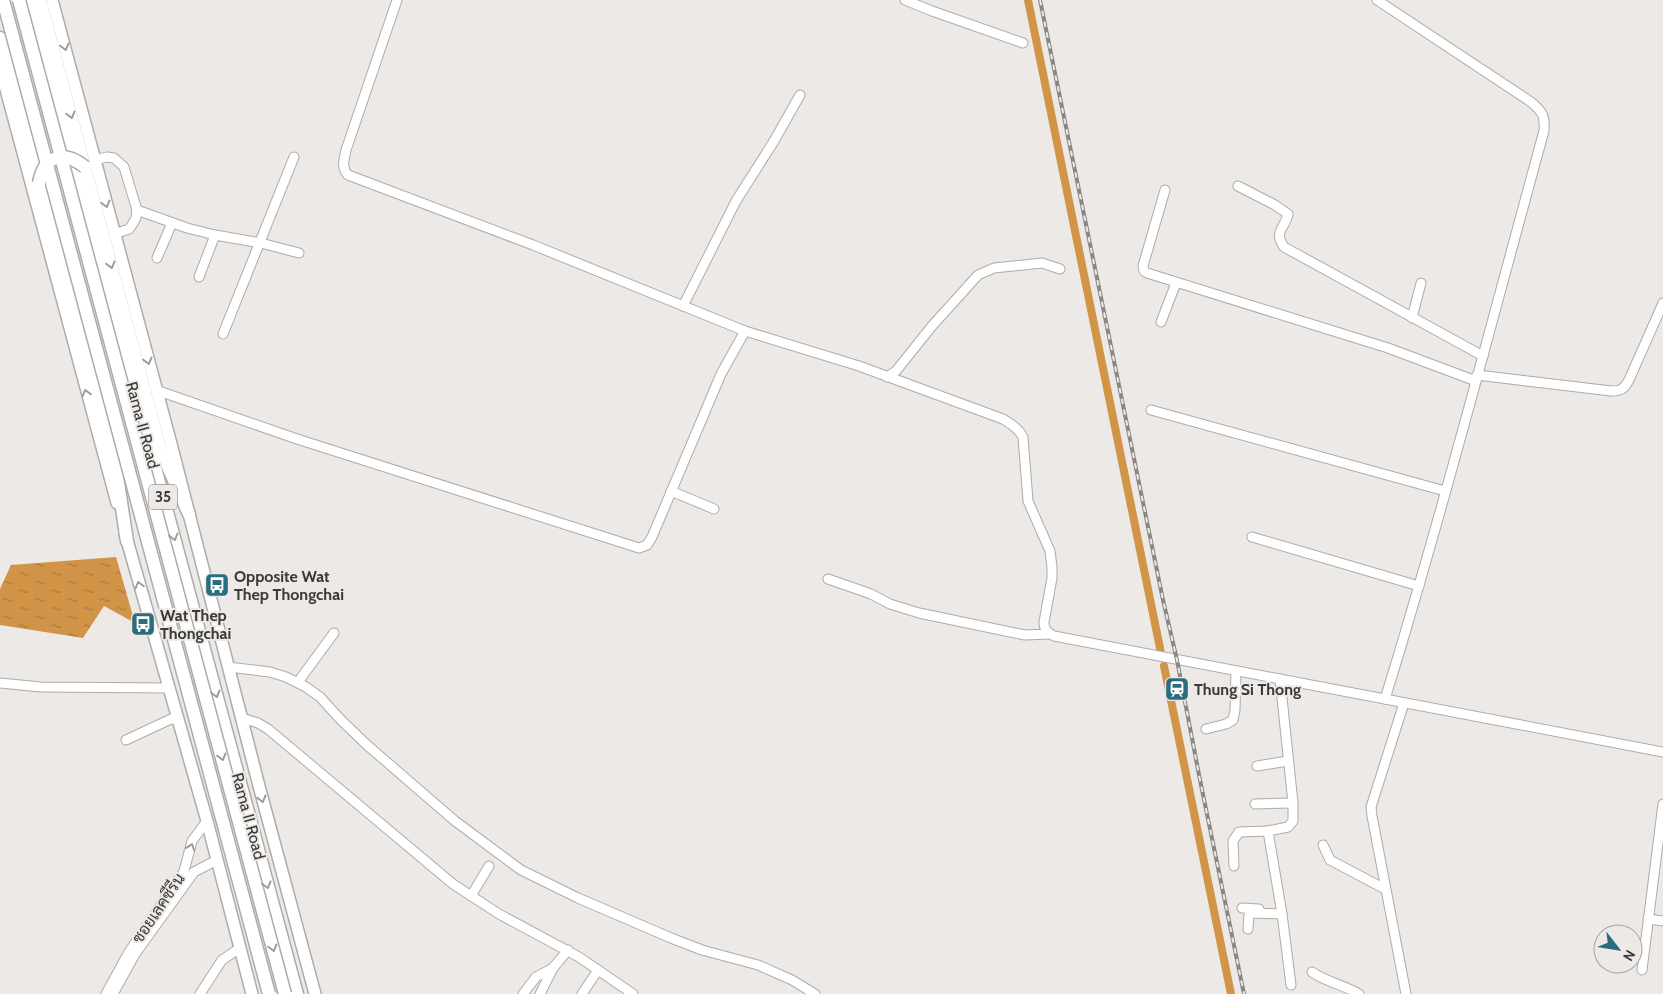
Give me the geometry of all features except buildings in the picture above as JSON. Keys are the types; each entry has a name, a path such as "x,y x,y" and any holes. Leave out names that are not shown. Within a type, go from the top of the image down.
{"highway":[{"name":"Rama II Road","path":"4,0 146,524 270,994"},
{"path":"4,0 270,994"},
{"path":"19,0 285,994"},
{"name":"Rama II Road","path":"29,0 297,994"},
{"path":"40,0 90,164 126,317 162,451 189,514"},
{"path":"0,38 115,463 127,542"},
{"path":"39,183 44,166 57,158 70,158 90,164"},
{"path":"162,451 169,518"},
{"path":"115,463 146,524"}],"main road":[{"name":"Rama II Road","path":"52,0 90,164 114,234 315,994"},
{"path":"0,67 81,374 207,821 252,994"}],"street":[{"path":"397,0 346,150 343,165 344,171 348,175 533,245 745,331 859,366 1003,420 1020,431 1023,437 1028,501 1050,551 1052,578 1044,622 1044,628 1050,634 1663,752"},
{"path":"905,0 1023,42"},
{"path":"1377,0 1531,102 1540,109 1545,119 1544,131 1477,378 1419,586 1384,699"},
{"path":"683,306 736,201 774,141 800,95"},
{"path":"223,334 294,157"},
{"path":"90,164 107,158 114,158 124,167 137,210 136,218 129,229 114,234"},
{"path":"1238,186 1276,205 1288,214 1279,233 1279,238 1284,247 1483,356"},
{"path":"1165,190 1142,266 1147,273 1388,348 1477,378 1620,391 1625,388 1629,380 1663,303"},
{"path":"137,210 172,223 214,235 260,243 299,253"},
{"path":"156,258 172,223"},
{"path":"199,277 214,235"},
{"path":"887,377 896,371 932,326 978,275 994,268 1042,263 1060,269"},
{"path":"1161,322 1176,283"},
{"path":"1412,318 1421,283"},
{"path":"156,390 297,439 639,548 647,545 652,538 721,374 745,331"},
{"path":"1151,410 1445,491"},
{"path":"671,491 714,509"},
{"path":"1252,537 1419,586"},
{"path":"828,579 872,594 890,604 919,613 1025,635 1050,634"},
{"path":"298,682 334,632"},
{"path":"228,667 270,672 298,682 320,697 347,726 455,821 521,870 578,898 671,938 702,950 758,965 792,980 816,994"},
{"path":"1206,729 1226,724 1233,720 1236,671"},
{"path":"1234,866 1233,842 1240,832 1268,831 1288,827 1293,821 1293,803 1280,679"},
{"path":"0,683 41,687 168,688"},
{"path":"1404,703 1372,807 1372,816 1406,994"},
{"path":"242,718 258,723 268,729 438,872 470,896 499,914 568,950 633,994"},
{"path":"126,740 171,719 178,720"},
{"path":"1257,766 1288,761"},
{"path":"1255,804 1293,803"},
{"path":"1643,962 1663,804"},
{"name":"ซอยเลคซีรีน","path":"106,994 184,871 192,841 207,821"},
{"path":"1268,831 1282,912 1291,985"},
{"path":"1324,845 1330,860 1385,890"},
{"name":"ซอยเลคซีรีน","path":"113,994 132,953 194,872 217,860"},
{"path":"470,896 489,866"},
{"path":"1242,908 1282,912"},
{"path":"1248,929 1249,914 1282,912"},
{"path":"1648,919 1663,921"},
{"path":"200,994 222,960 240,948"},
{"path":"540,994 553,968 568,950"},
{"path":"523,994 536,978 553,968"},
{"path":"582,994 598,970"},
{"path":"1312,972 1320,978 1358,994"}],"water":[{"path":"116,557 135,623 104,606 83,638 0,625 0,589 11,565"}],"waterway":[{"path":"1028,0 1161,653"},
{"path":"1164,666 1231,994"}],"railway":[{"path":"1040,0 1163,600 1177,660 1244,994"}],"place":[{"name":"Opposite Wat Thep Thongchai","path":"217,585"},
{"name":"Wat Thep Thongchai","path":"143,624"},
{"name":"Thung Si Thong","path":"1177,689"}]}
